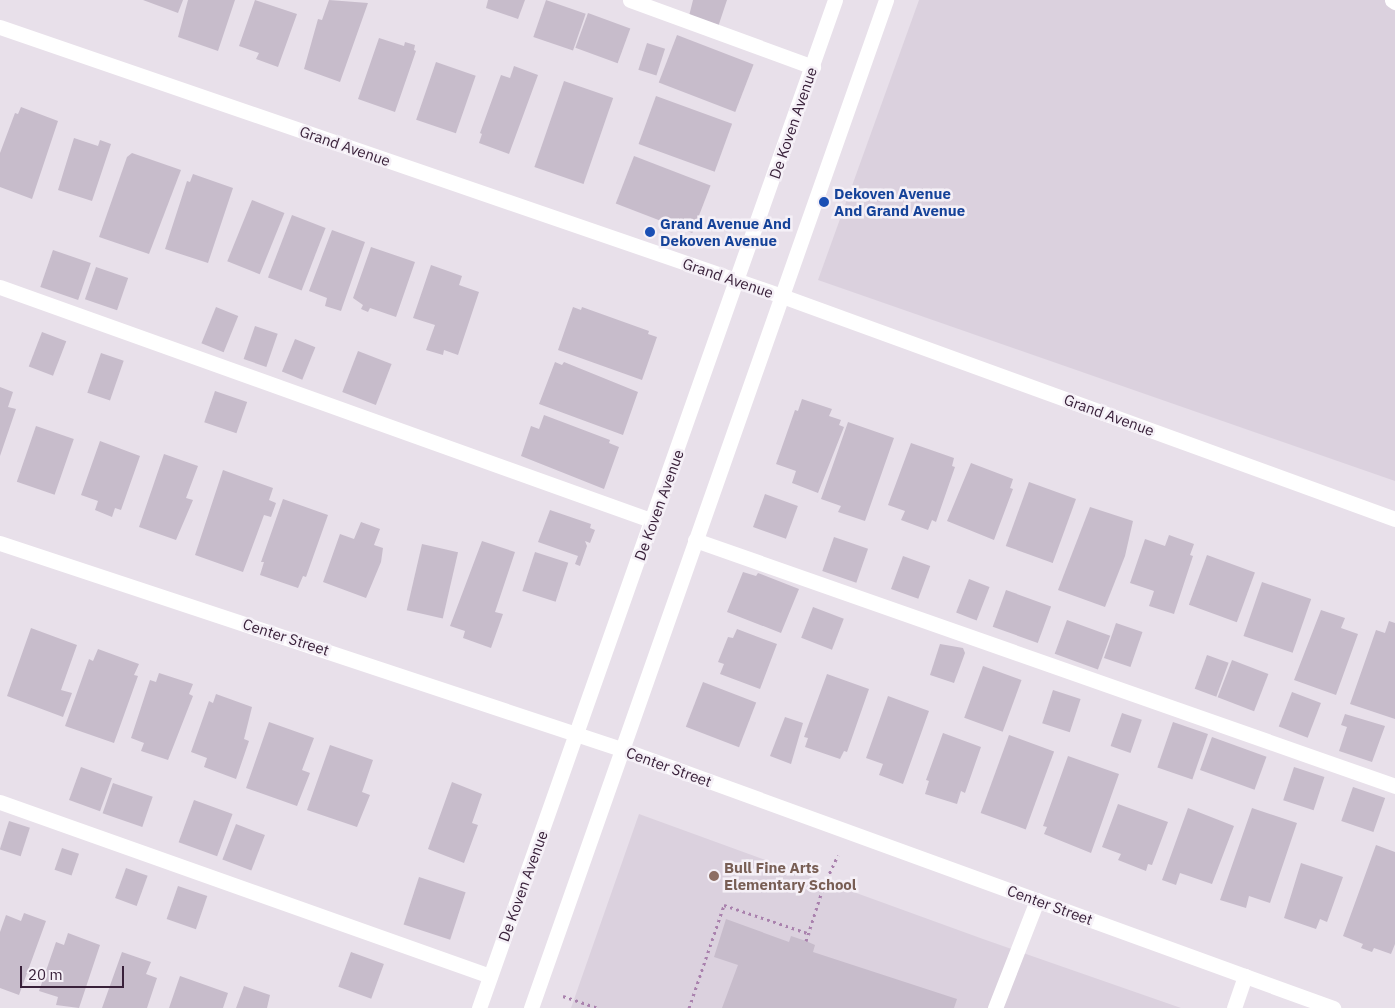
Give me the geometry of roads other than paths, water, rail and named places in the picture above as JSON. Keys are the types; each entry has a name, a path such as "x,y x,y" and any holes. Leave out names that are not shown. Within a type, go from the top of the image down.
{"street":[{"path":"630,0 813,67"},
{"name":"De Koven Avenue","path":"479,1008 653,522 835,0"},
{"path":"531,1008 886,0"},
{"name":"Grand Avenue","path":"0,27 782,296 1395,519"},
{"path":"0,287 653,522"},
{"path":"695,540 1395,786"},
{"name":"Center Street","path":"0,543 621,749 1333,1008"},
{"path":"0,802 490,976"},
{"path":"995,1008 1037,900"},
{"path":"1234,1008 1245,976"}],"place":[{"name":"Dekoven Avenue And Grand Avenue","path":"824,202"},
{"name":"Grand Avenue And Dekoven Avenue","path":"650,232"},
{"name":"Bull Fine Arts Elementary School","path":"714,876"}]}
